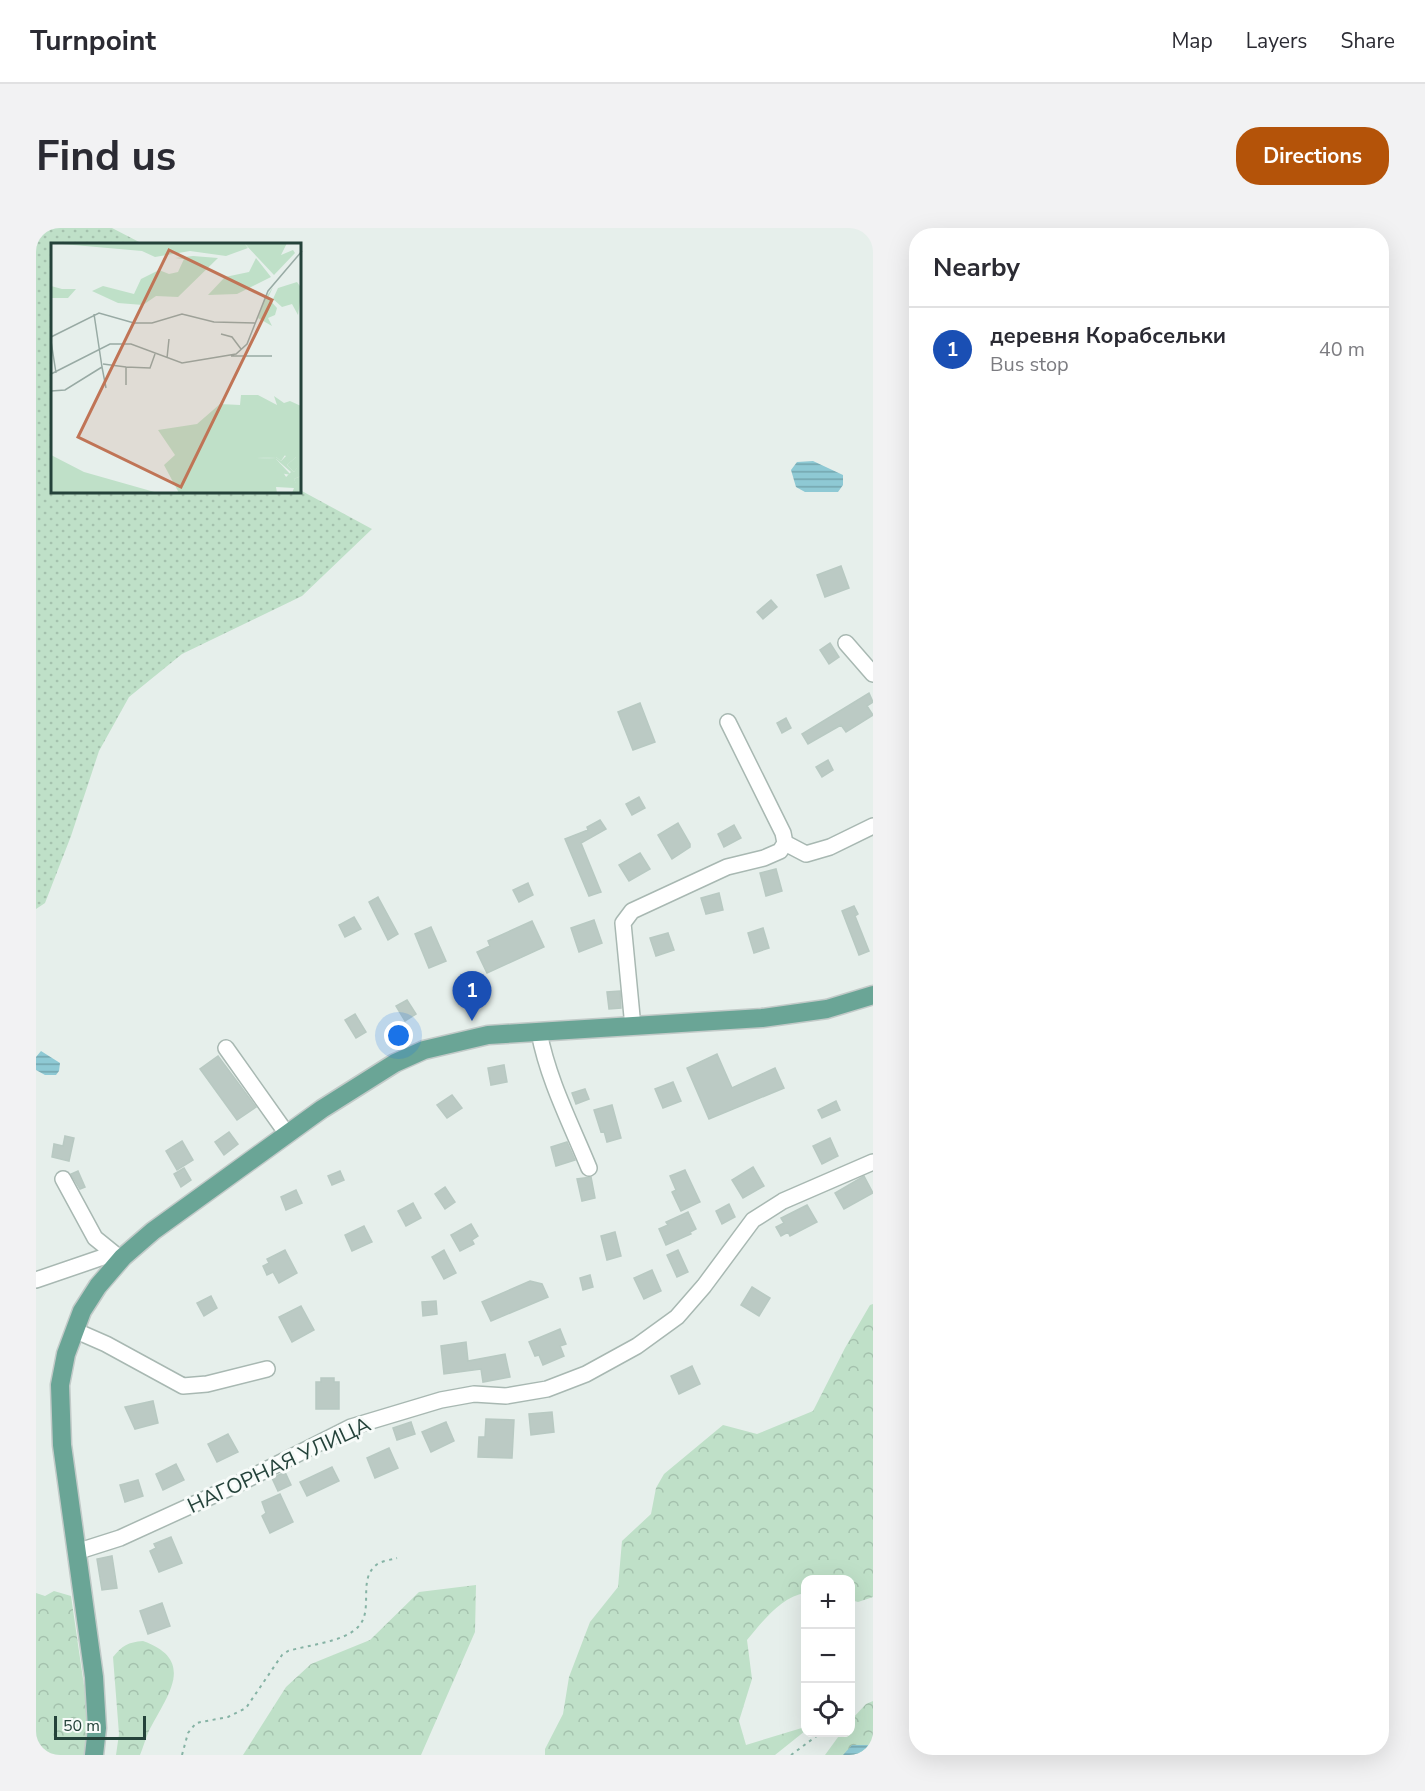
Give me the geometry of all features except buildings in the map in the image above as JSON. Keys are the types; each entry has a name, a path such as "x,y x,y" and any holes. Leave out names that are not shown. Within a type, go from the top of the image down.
{"main road":[{"path":"94,1755 97,1728 94,1677 62,1445 60,1385 66,1354 82,1311 120,1256 368,1078 424,1050 488,1035 762,1018 827,1009 873,995"}],"street":[{"path":"846,643 873,674"},
{"path":"633,1027 622,923 626,916 632,911 727,867 764,858 780,851 785,843 783,833 728,722"},
{"path":"785,843 806,854 830,847 873,826"},
{"path":"539,1032 543,1052 558,1094 589,1168"},
{"path":"226,1048 287,1134"},
{"name":"НАГОРНАЯ УЛИЦА","path":"76,1552 120,1538 226,1490 351,1427 441,1400 474,1394 507,1396 547,1389 586,1374 637,1346 677,1317 704,1286 753,1220 783,1200 873,1162"},
{"path":"63,1179 95,1238 120,1256"},
{"path":"36,1280 120,1256"},
{"path":"74,1330 106,1344 183,1386 207,1384 267,1369"}],"path":[{"path":"182,1755 188,1733 196,1723 228,1717 246,1708 282,1655 288,1651 347,1636 359,1627 366,1615 365,1601 369,1574 376,1564 397,1558"},
{"path":"791,1755 815,1737"}],"green space":[{"path":"36,228 112,228 141,243 51,243 51,494 302,494 302,491 372,529 302,596 182,654 129,697 99,751 71,836 45,903 36,909"},
{"path":"873,1304 873,1597 855,1601 855,1575 801,1575 801,1594 780,1605 747,1640 752,1679 739,1721 746,1745 801,1728 801,1734 775,1755 545,1755 545,1749 563,1714 569,1677 590,1622 618,1587 622,1541 651,1514 656,1488 664,1474 723,1425 757,1434 813,1411 870,1305"},
{"path":"476,1585 475,1632 421,1755 243,1755 286,1687 311,1664 370,1640 419,1592"},
{"path":"54,1591 71,1596 90,1727 86,1755 36,1755 36,1593 45,1596"},
{"path":"143,1641 160,1649 170,1659 174,1670 173,1681 140,1755 116,1755 119,1734 113,1657 126,1645"},
{"path":"873,1701 873,1755 825,1755 838,1737 855,1737 855,1716 866,1704"}],"water":[{"path":"813,461 843,475 843,485 838,492 805,492 796,487 791,470 797,462"},
{"path":"41,1051 60,1063 56,1075 45,1075 36,1070 36,1057"},
{"path":"852,1745 868,1745 873,1750 873,1755 843,1755"}],"place":[{"name":"деревня Корабсельки","path":"472,1021"}]}
